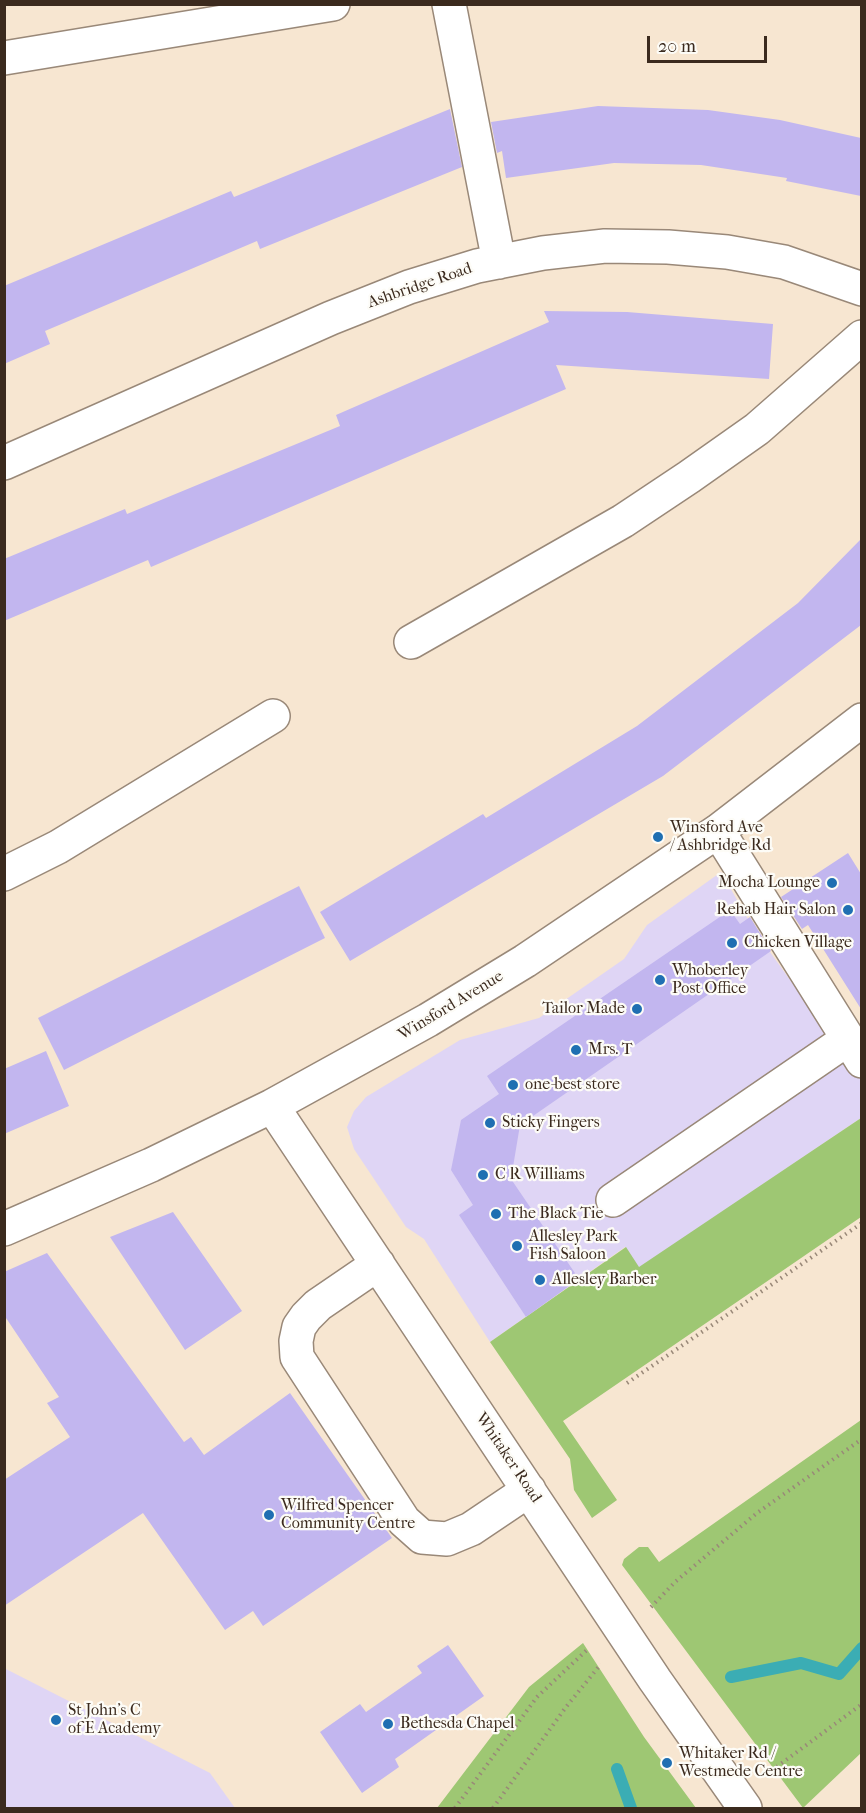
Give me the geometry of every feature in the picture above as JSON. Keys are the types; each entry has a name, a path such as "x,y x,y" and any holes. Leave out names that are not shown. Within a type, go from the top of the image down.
{"street":[{"path":"4,58 333,4"},
{"path":"449,4 499,262"},
{"name":"Ashbridge Road","path":"4,464 331,318 409,287 499,262 605,246 668,247 727,252 784,262 861,288"},
{"path":"411,642 623,521 689,477 757,429 861,337"},
{"path":"4,874 58,847 273,716"},
{"name":"Winsford Avenue","path":"4,1229 151,1165 358,1061 525,961 718,831 861,720"},
{"path":"613,1200 855,1050 718,831"},
{"name":"Whitaker Road","path":"272,1106 655,1680 741,1803"},
{"path":"378,1264 318,1305 306,1317 299,1328 296,1341 297,1357 404,1521 422,1537 447,1539 471,1529 529,1490"}],"path":[{"path":"627,1383 861,1223"},
{"path":"494,1809 566,1707 626,1634 675,1582 748,1521 861,1440"},
{"path":"455,1809 537,1697 592,1646 626,1634"},
{"path":"741,1803 861,1704"}],"shaded area":[{"path":"721,872 755,931 861,1079 861,1118 639,1268 625,1247 490,1342 424,1239 406,1227 354,1149 347,1127 354,1111 366,1097 460,1040 539,1018 624,959 647,925"},
{"name":"St John's C of E Academy","path":"4,1668 210,1773 235,1808 5,1808"}],"green space":[{"path":"861,1118 861,1217 563,1421 617,1500 592,1518 574,1490 570,1459 490,1342 626,1247 639,1267"},
{"path":"861,1420 861,1753 803,1808 622,1565 624,1559 639,1547 648,1547 659,1562"},
{"path":"583,1643 644,1737 696,1808 437,1808 529,1687"}],"building":[{"path":"598,106 708,110 780,120 861,138 861,196 786,181 787,178 701,165 614,163 506,178 502,151 497,153 491,122"},
{"path":"450,109 462,167 260,249 257,241 45,331 50,344 4,364 4,286 231,191 234,197"},
{"path":"544,311 627,312 773,324 769,379 556,365 566,389 151,567 148,560 4,621 4,559 125,509 127,514 340,426 336,415 549,322"},
{"path":"861,539 861,625 663,776 350,961 320,912 483,814 486,818 637,726 798,603"},
{"path":"848,853 861,874 861,1009 808,925 802,929 781,897"},
{"path":"299,886 325,938 64,1070 38,1018"},
{"path":"730,910 740,924 750,917 771,951 520,1125 511,1179 579,1279 526,1317 459,1215 473,1205 451,1170 461,1120 499,1094 487,1076"},
{"path":"46,1051 69,1106 4,1134 4,1069"},
{"path":"173,1212 242,1311 185,1350 110,1237"},
{"path":"47,1253 184,1442 191,1437 204,1455 290,1393 392,1538 263,1626 253,1611 225,1630 143,1513 4,1606 4,1480 70,1437 47,1403 59,1397 4,1315 4,1272"},
{"name":"Bethesda Chapel","path":"448,1645 484,1696 395,1759 399,1767 362,1793 320,1732 360,1704 366,1712 422,1673 417,1666"}],"waterway":[{"path":"731,1677 801,1663 839,1674 862,1648"},
{"path":"617,1769 631,1808"}],"place":[{"name":"Winsford Ave / Ashbridge Rd","path":"658,837"},
{"name":"Mocha Lounge","path":"832,883"},
{"name":"Rehab Hair Salon","path":"848,910"},
{"name":"Chicken Village","path":"732,943"},
{"name":"Whoberley Post Office","path":"660,980"},
{"name":"Tailor Made","path":"637,1009"},
{"name":"Mrs. T","path":"576,1050"},
{"name":"one-best store","path":"513,1085"},
{"name":"Sticky Fingers","path":"490,1123"},
{"name":"C R Williams","path":"483,1175"},
{"name":"The Black Tie","path":"496,1214"},
{"name":"Allesley Park Fish Saloon","path":"517,1246"},
{"name":"Allesley Barber","path":"540,1280"},
{"name":"Wilfred Spencer Community Centre","path":"269,1515"},
{"name":"St John's C of E Academy","path":"56,1720"},
{"name":"Bethesda Chapel","path":"388,1724"},
{"name":"Whitaker Rd / Westmede Centre","path":"667,1763"}]}
